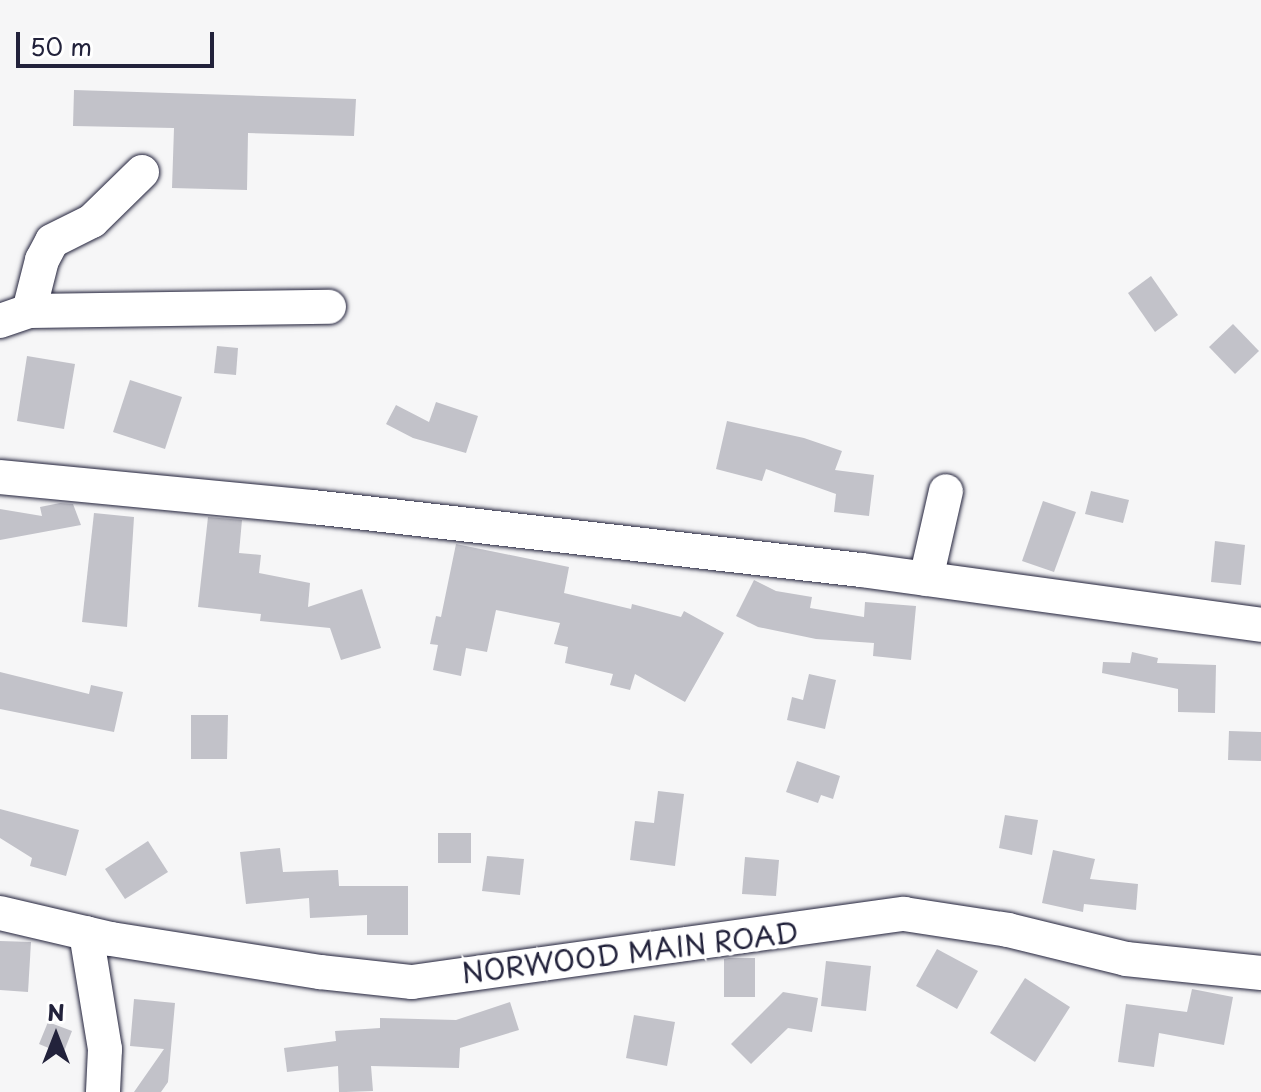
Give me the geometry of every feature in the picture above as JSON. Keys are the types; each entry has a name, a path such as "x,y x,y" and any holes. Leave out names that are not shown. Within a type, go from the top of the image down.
{"street":[{"path":"142,172 92,221 52,241 15,316 329,307"},
{"path":"0,477 313,507 926,579 1261,625"},
{"path":"926,579 946,491"},
{"name":"NORWOOD MAIN ROAD","path":"0,913 86,933 320,972 412,982 904,914 1008,930 1126,959 1261,973"},
{"path":"86,933 105,1049 103,1092"}],"building":[{"path":"74,90 356,99 354,136 248,133 247,190 172,188 174,128 73,126"},
{"path":"1151,276 1178,315 1155,332 1128,293"},
{"path":"1233,324 1259,351 1235,374 1209,347"},
{"path":"217,346 238,348 236,375 214,373"},
{"path":"27,356 75,364 64,429 17,421"},
{"path":"130,380 182,397 165,449 113,432"},
{"path":"436,402 478,416 466,453 413,438 386,424 396,405 429,422"},
{"path":"727,421 804,438 842,451 835,470 874,475 869,516 834,512 836,494 766,469 762,481 716,469"},
{"path":"1091,491 1129,500 1123,523 1085,514"},
{"path":"1043,501 1076,512 1054,572 1022,561"},
{"path":"73,504 81,525 0,540 0,509 42,516 40,507"},
{"path":"94,513 134,517 127,627 82,622"},
{"path":"208,517 242,520 239,553 261,555 259,573 310,583 308,607 362,589 381,648 341,660 330,628 260,621 261,614 198,607"},
{"path":"1215,541 1245,545 1241,585 1211,582"},
{"path":"456,544 569,567 564,593 631,609 632,604 681,617 684,611 724,633 685,702 635,674 630,690 610,685 613,674 565,663 568,647 554,644 560,623 496,610 487,652 466,648 461,676 433,670 438,645 430,644 436,616 441,617"},
{"path":"754,580 776,591 812,597 810,608 864,617 865,602 916,606 911,660 873,656 874,643 816,639 758,627 736,616"},
{"path":"1132,652 1158,658 1157,663 1216,665 1215,713 1178,712 1178,689 1102,673 1103,662 1130,663"},
{"path":"0,672 89,694 91,685 123,692 114,732 0,709"},
{"path":"809,674 836,680 825,729 787,720 792,697 803,700"},
{"path":"191,715 228,715 227,759 191,759"},
{"path":"1229,731 1261,732 1261,761 1228,760"},
{"path":"797,761 840,776 833,799 821,795 818,803 786,792"},
{"path":"658,791 684,794 675,866 630,860 635,821 654,823"},
{"path":"0,809 79,830 66,876 30,866 32,858 0,838"},
{"path":"1005,815 1038,820 1032,855 999,848"},
{"path":"438,833 471,833 471,863 438,863"},
{"path":"148,841 168,872 125,899 105,869"},
{"path":"280,848 283,872 338,870 339,886 408,886 408,935 367,935 367,915 310,918 309,898 246,904 240,852"},
{"path":"1053,850 1095,859 1090,879 1138,884 1136,910 1084,904 1083,912 1042,903"},
{"path":"487,856 524,859 520,895 482,891"},
{"path":"745,857 779,860 776,896 742,894"},
{"path":"0,941 31,942 28,992 0,990"},
{"path":"937,949 978,971 957,1009 916,986"},
{"path":"755,958 755,997 724,997 724,959"},
{"path":"826,961 871,966 866,1011 821,1006"},
{"path":"1025,978 1070,1007 1035,1062 990,1033"},
{"path":"1192,989 1233,997 1224,1045 1159,1033 1154,1067 1118,1062 1126,1004 1187,1012"},
{"path":"783,992 818,998 812,1032 788,1028 751,1064 731,1044"},
{"path":"134,999 175,1003 168,1082 161,1092 134,1092 164,1049 130,1046"},
{"path":"510,1002 519,1030 460,1048 459,1068 371,1066 373,1091 346,1092 339,1092 338,1066 287,1072 284,1048 336,1041 335,1031 380,1028 380,1018 456,1020"},
{"path":"634,1015 675,1022 667,1066 626,1058"},
{"path":"48,1022 72,1031 63,1054 39,1044"}]}
